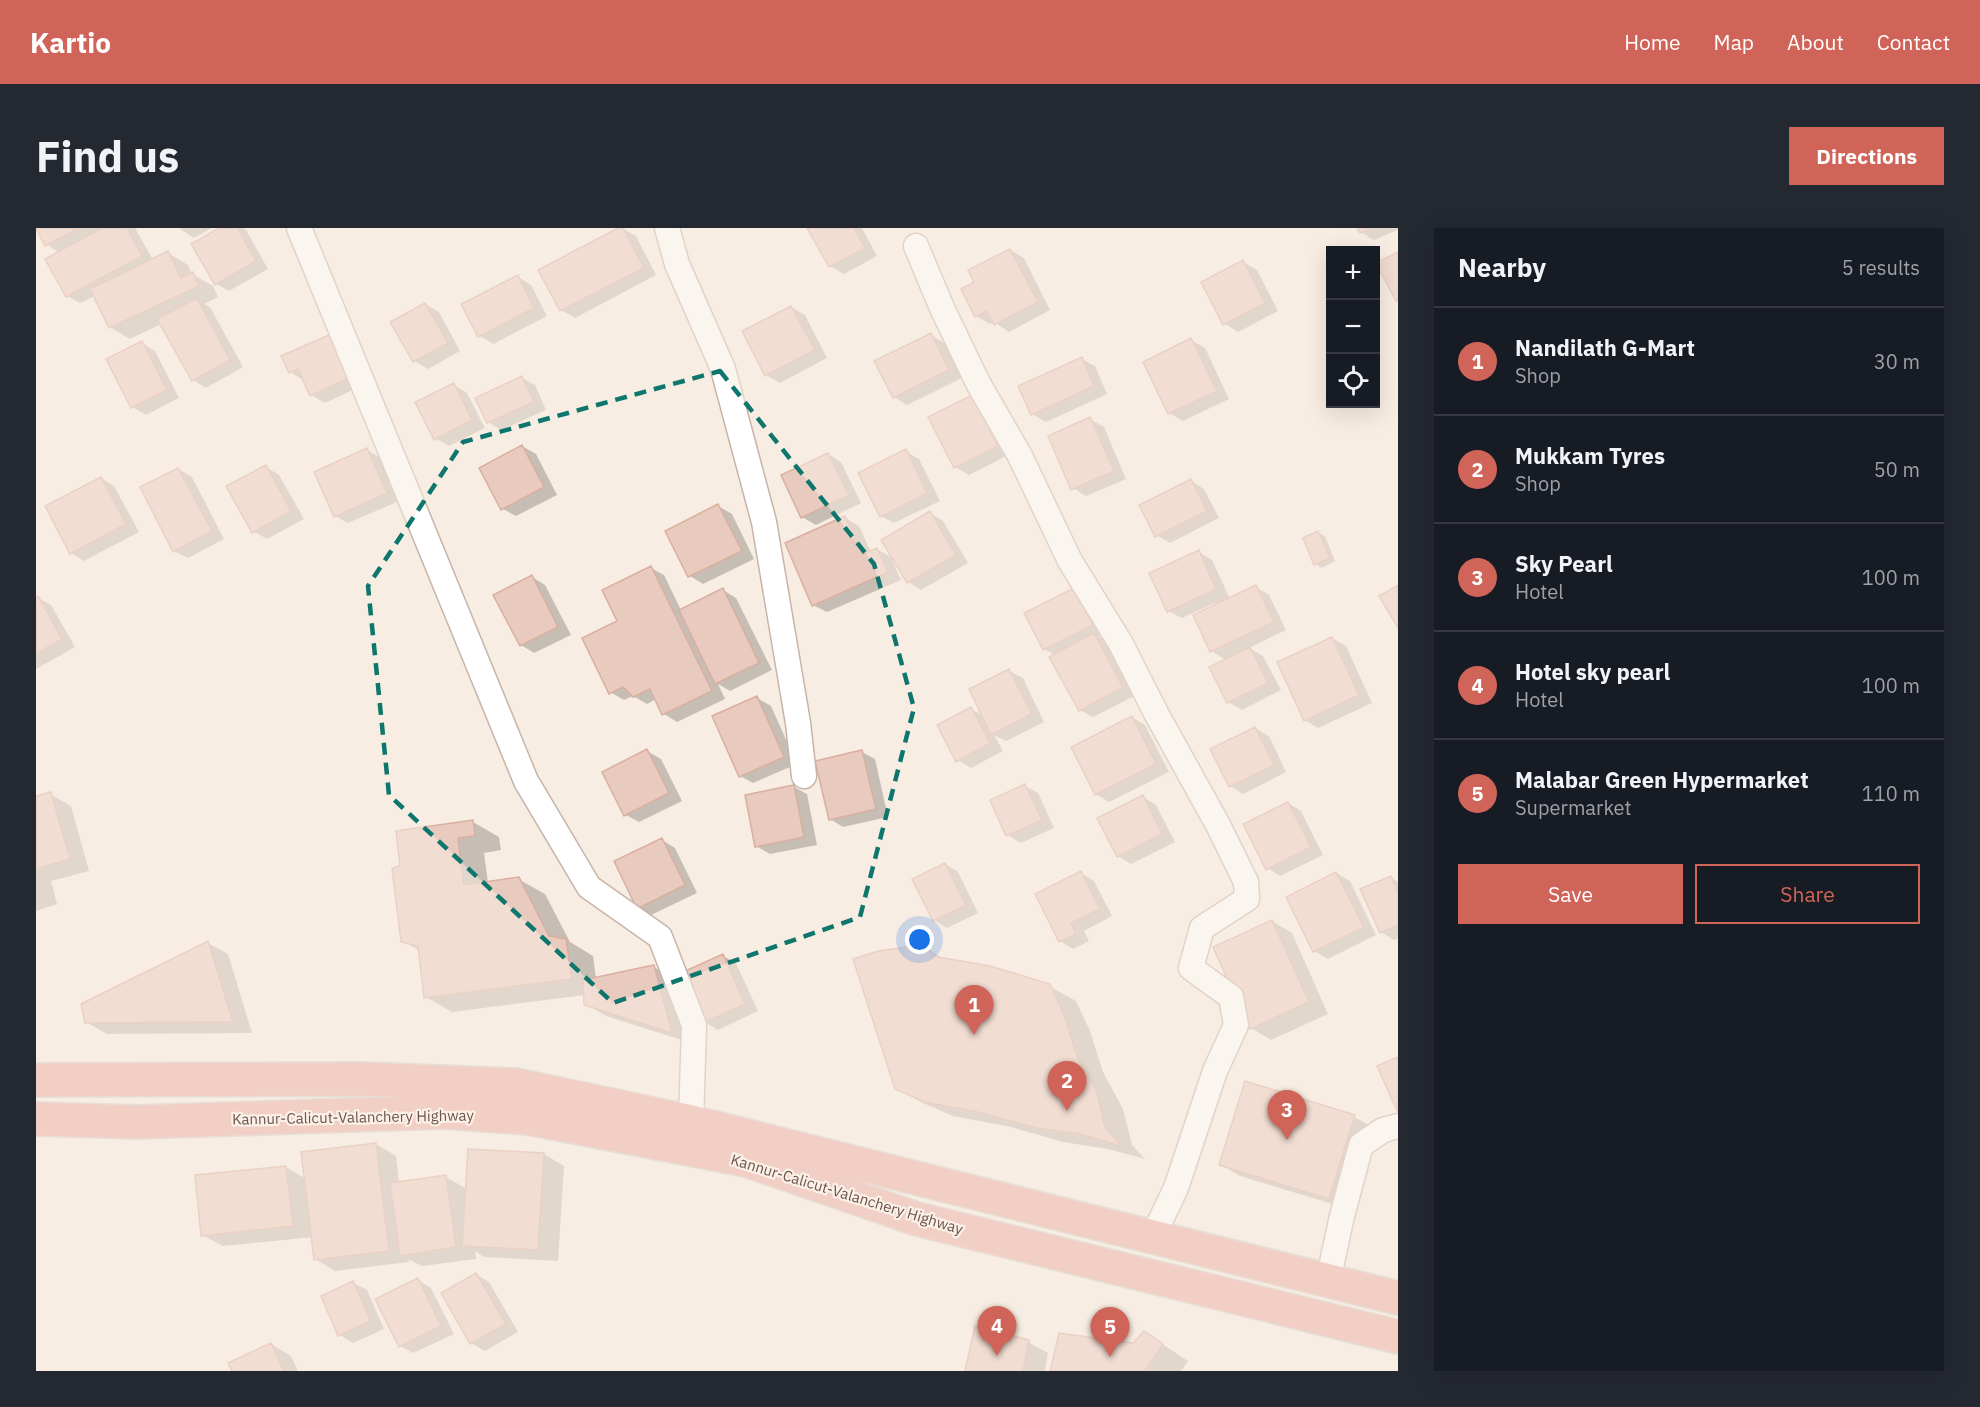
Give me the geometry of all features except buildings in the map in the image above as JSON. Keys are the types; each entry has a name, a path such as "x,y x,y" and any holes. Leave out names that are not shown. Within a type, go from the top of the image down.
{"highway":[{"name":"Kannur-Calicut-Valanchery Highway","path":"36,1080 363,1079 516,1084 691,1122 1398,1298"},
{"name":"Kannur-Calicut-Valanchery Highway","path":"36,1119 137,1122 445,1112 528,1118 746,1160 917,1219 1398,1337"}],"street":[{"path":"299,228 526,781 589,887 660,938 694,1025 691,1122"},
{"path":"667,228 677,264 723,369 764,522 798,723 804,776"},
{"path":"916,246 942,308 978,383 1020,456 1070,561 1121,644 1246,882 1247,899 1202,928 1191,968 1232,997 1236,1025 1215,1071 1176,1188 1153,1236"},
{"path":"1328,1281 1361,1145 1383,1130 1398,1126"}],"highlighted area":[{"path":"720,371 874,564 914,708 860,917 613,1003 389,795 368,586 463,442"}],"place":[{"name":"Nandilath G-Mart","path":"974,1035"},
{"name":"Mukkam Tyres","path":"1067,1111"},
{"name":"Sky Pearl","path":"1287,1140"},
{"name":"Hotel sky pearl","path":"997,1356"},
{"name":"Malabar Green Hypermarket","path":"1110,1357"}]}
